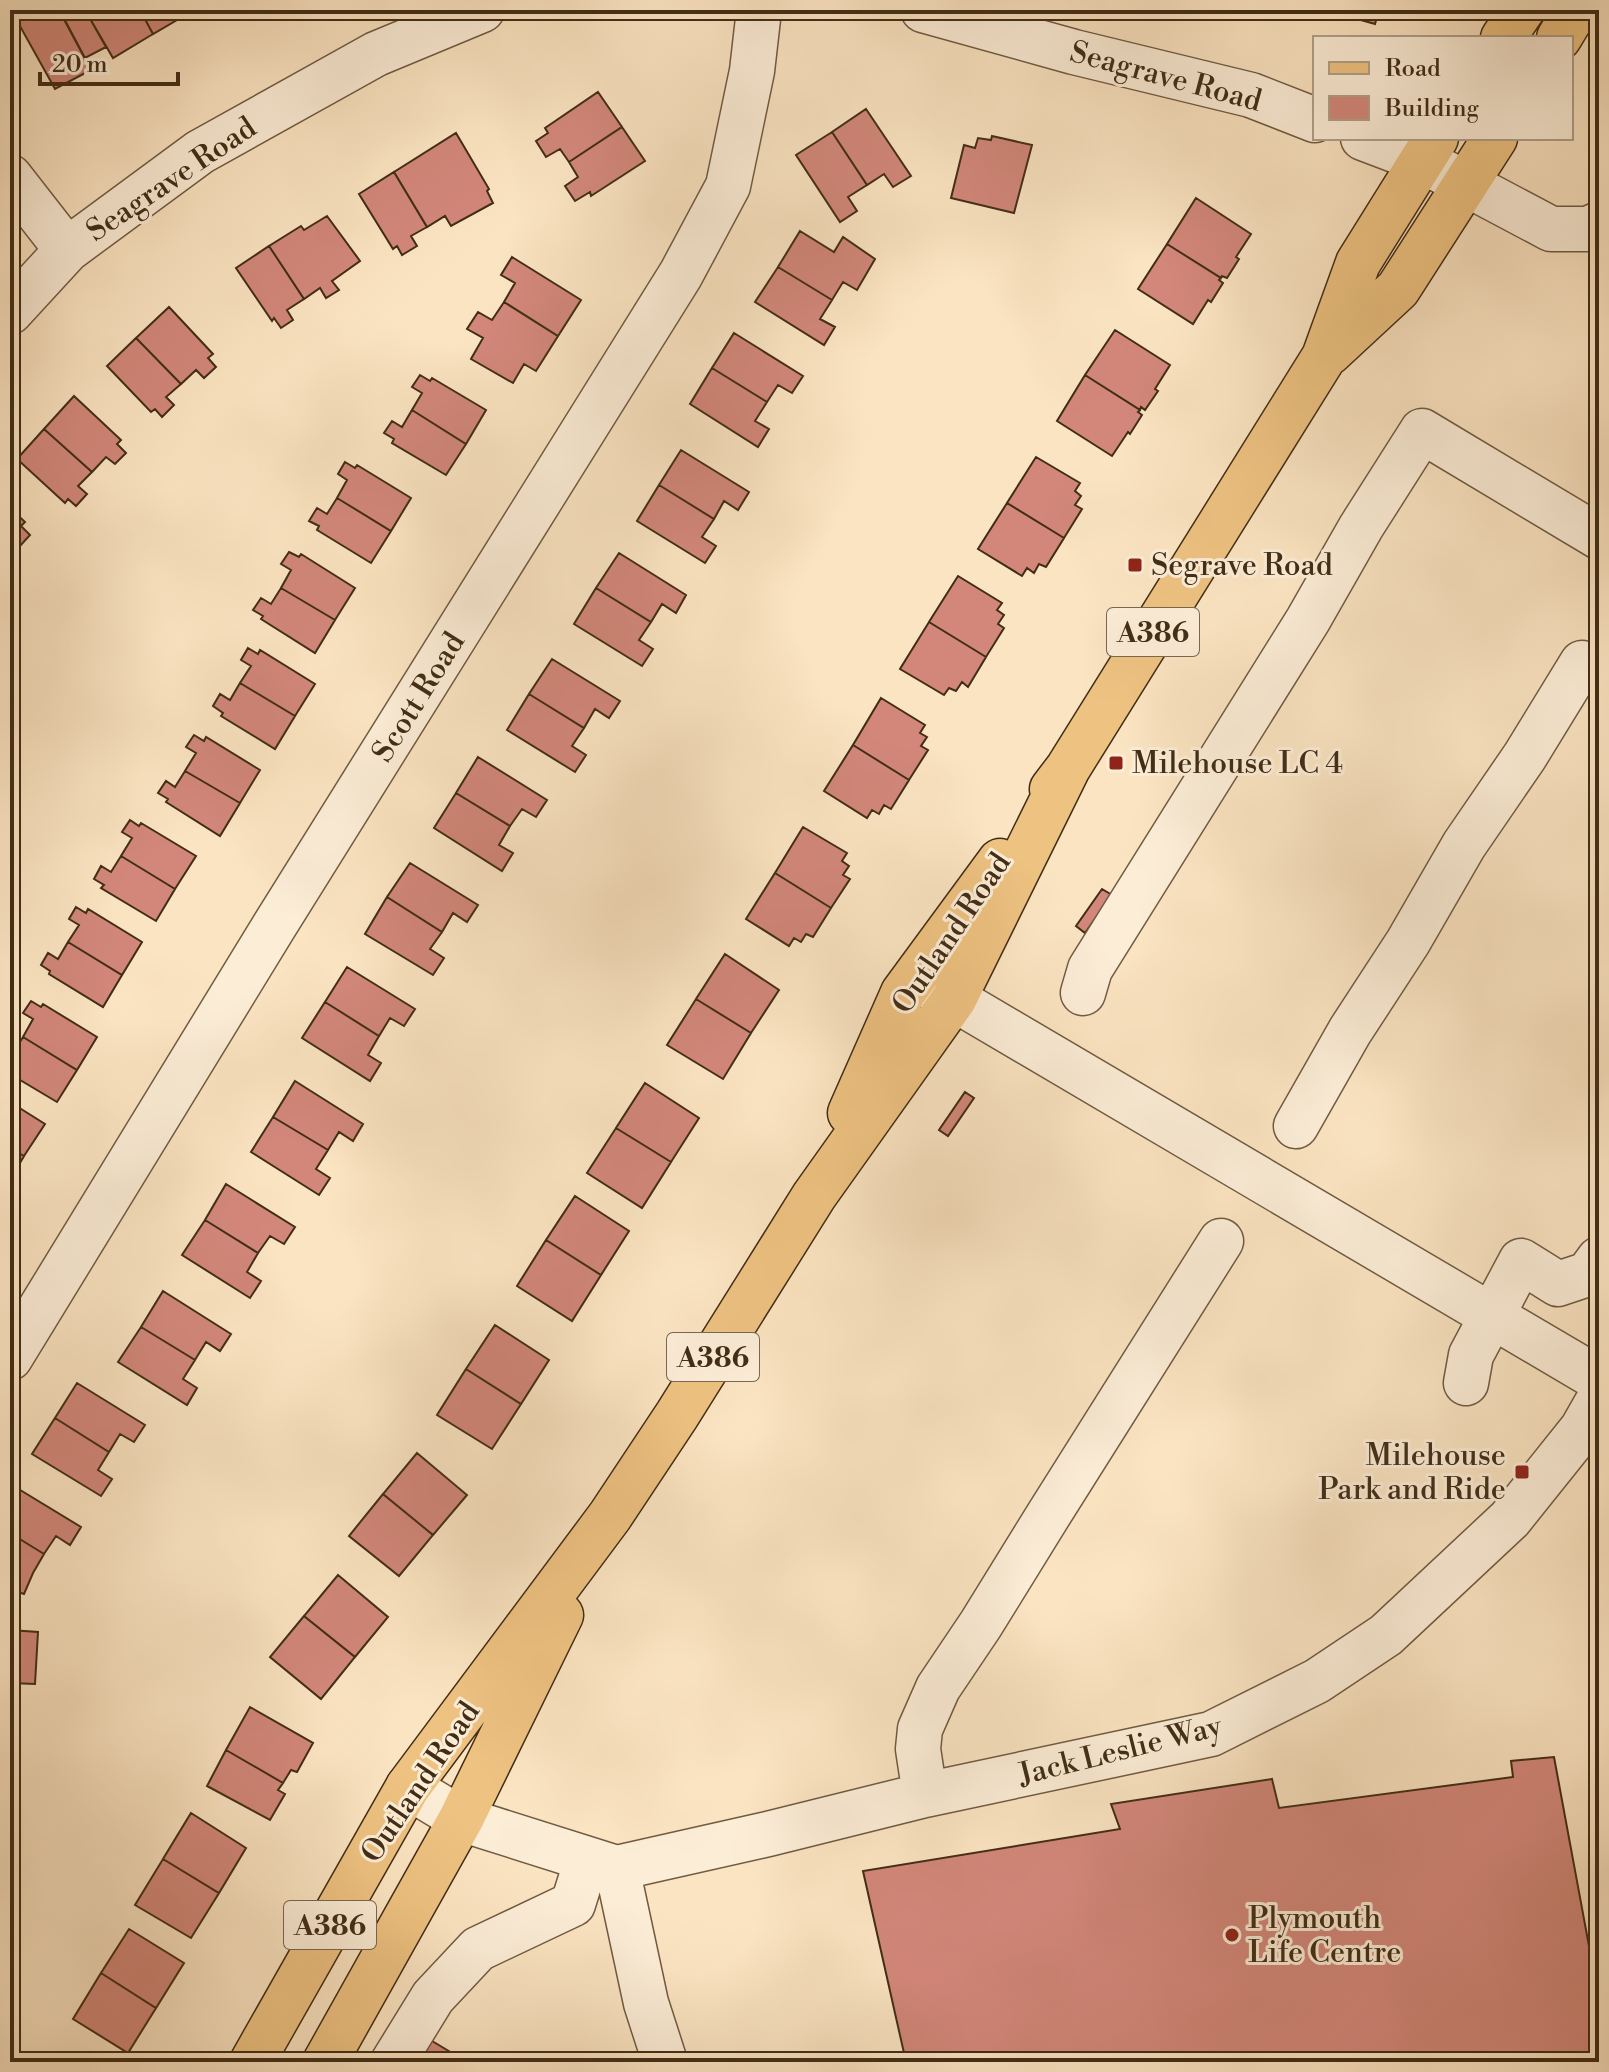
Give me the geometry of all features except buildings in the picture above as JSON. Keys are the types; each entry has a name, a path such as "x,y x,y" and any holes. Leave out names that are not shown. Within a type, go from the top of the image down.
{"main road":[{"path":"1504,36 1522,10"},
{"path":"1560,36 1576,10"},
{"name":"Outland Road","path":"1324,357 1398,289 1494,140"},
{"name":"Outland Road","path":"814,1196 903,993 1068,768 1324,357 1358,263 1429,149"},
{"name":"Outland Road","path":"252,2062 408,1787 610,1516 814,1196 954,999 1068,768"},
{"name":"Outland Road","path":"325,2062 461,1819 610,1516"}],"street":[{"name":"Seagrave Road","path":"10,312 67,250 200,152 376,54 482,10"},
{"name":"Scott Road","path":"10,1358 273,928 681,274 728,186 752,71 759,10"},
{"name":"Seagrave Road","path":"923,10 1074,52 1251,95 1313,119"},
{"path":"1375,140 1429,149 1466,184 1551,229 1588,229 1599,224"},
{"path":"10,177 67,250"},
{"path":"1083,993 1090,969 1300,634 1361,527 1422,431 1599,537"},
{"path":"1296,1126 1350,1031 1408,942 1464,845 1525,756 1582,663"},
{"path":"913,978 954,999 1599,1379"},
{"path":"925,1795 918,1749 920,1729 938,1688 993,1606 1221,1241"},
{"path":"1466,1383 1471,1355 1521,1261 1558,1284 1588,1274 1599,1259"},
{"name":"Jack Leslie Way","path":"602,1863 768,1834 925,1795 1211,1734 1317,1681 1386,1635 1510,1519 1582,1429 1599,1399"},
{"path":"408,1787 461,1819 602,1863"},
{"path":"393,2062 433,1997 478,1949 573,1904 602,1863"},
{"path":"602,1863 665,2062"}],"place":[{"name":"Segrave Road","path":"1135,565"},
{"name":"Milehouse LC 4","path":"1116,763"},
{"name":"Milehouse Park and Ride","path":"1522,1472"},
{"name":"Plymouth Life Centre","path":"1232,1935"}]}
